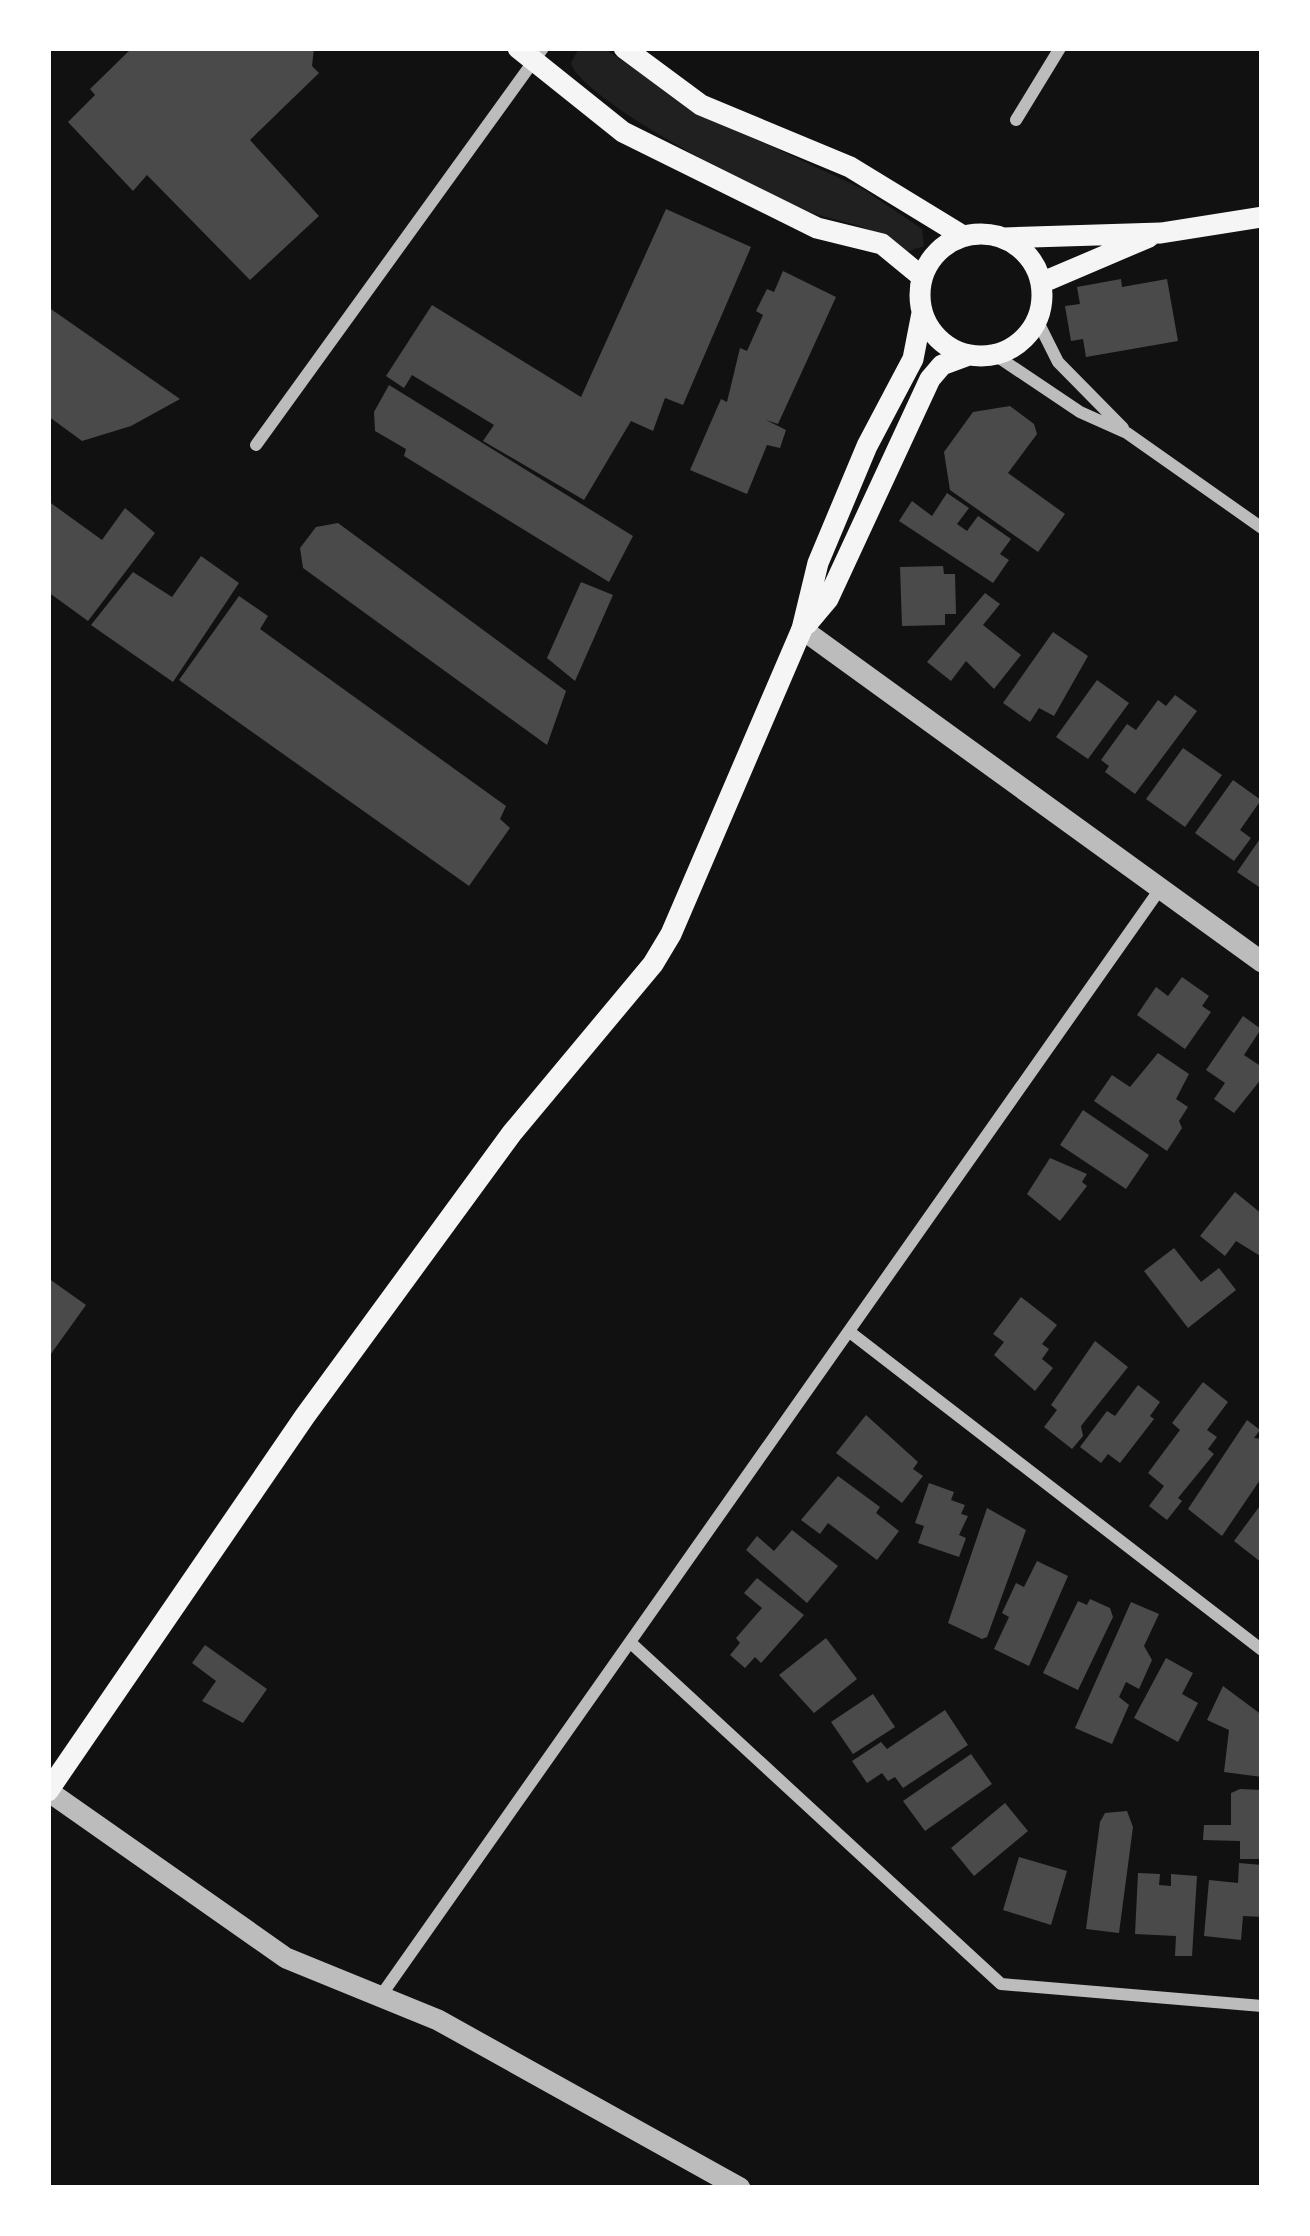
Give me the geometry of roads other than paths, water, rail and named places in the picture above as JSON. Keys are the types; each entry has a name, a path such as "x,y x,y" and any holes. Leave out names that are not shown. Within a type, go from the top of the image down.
{"main road":[{"path":"624,48 700,105 850,166 963,236 1161,232 1262,217"},
{"path":"531,53 623,132 817,228 882,244 922,277"},
{"path":"1041,284 1161,232"},
{"path":"48,1791 305,1416 512,1133 653,964 683,910 802,629 818,563 888,400 912,362 922,313 922,277 945,246 963,236"},
{"path":"802,629 828,599 930,380 942,365 1013,348 1036,320 1041,284 1022,250 1004,238"},
{"path":"922,313 943,344 969,355"}],"street":[{"path":"1016,119 1060,48"},
{"path":"256,445 531,53"},
{"path":"1036,320 1058,362 1127,433 1262,528"},
{"path":"995,355 1080,412 1127,433"},
{"path":"802,629 1262,962"},
{"path":"380,1997 1160,889"},
{"path":"850,1334 1262,1650"},
{"path":"632,1644 1000,1984 1262,2006"},
{"path":"48,1791 286,1958 438,2020 740,2188"}]}
